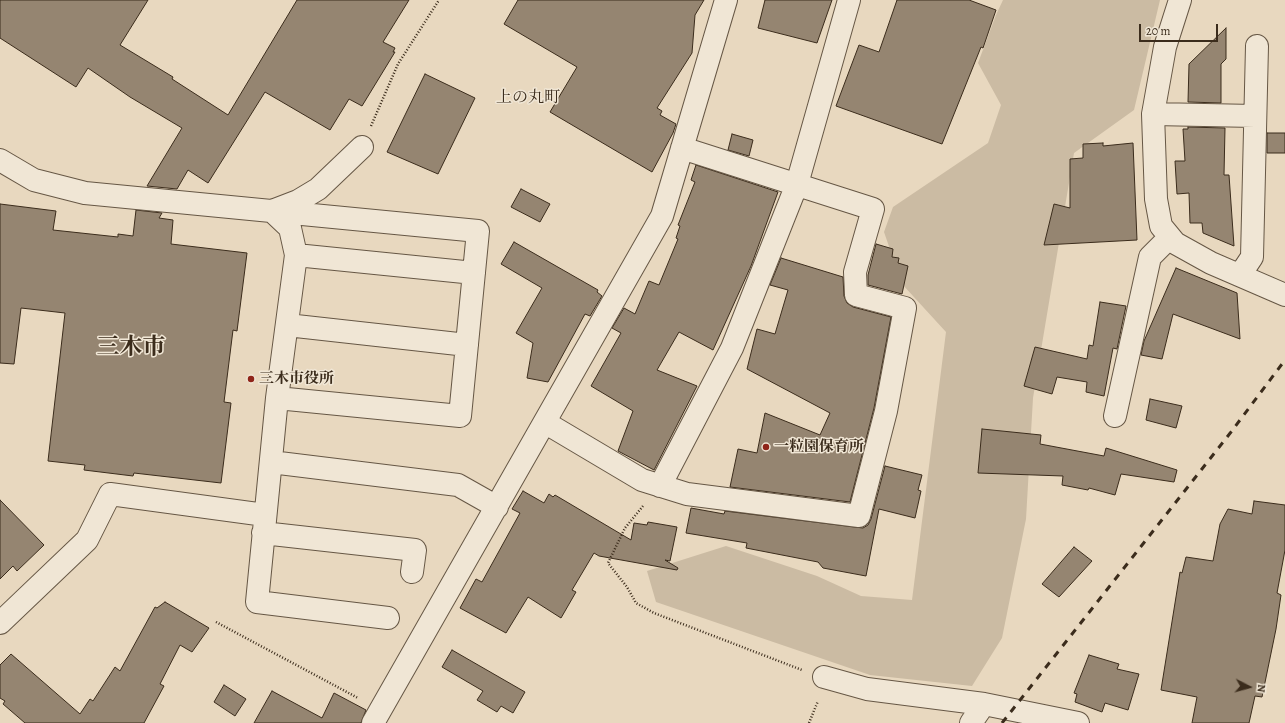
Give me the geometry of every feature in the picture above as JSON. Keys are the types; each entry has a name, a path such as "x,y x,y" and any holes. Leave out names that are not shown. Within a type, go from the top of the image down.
{"street":[{"path":"377,716 546,423 662,216 726,0"},
{"path":"660,486 732,348 797,184 849,0"},
{"path":"1180,0 1165,47 1153,114 1156,199 1161,226 1175,243 1211,263 1285,295"},
{"path":"1240,275 1252,257 1257,46"},
{"path":"1153,114 1255,116"},
{"path":"272,211 298,201 318,189 362,147"},
{"path":"546,423 642,480 660,486 687,494 859,516 886,411 905,308 856,295 856,272 873,209 682,148"},
{"path":"0,160 34,180 85,193 478,231 460,416 277,398"},
{"path":"272,211 290,228 296,255 277,398 257,602 388,618"},
{"path":"1115,416 1150,257 1170,237"},
{"path":"296,255 474,273"},
{"path":"287,325 467,345"},
{"path":"271,462 458,484 497,507"},
{"path":"0,623 87,540 110,494 264,524 415,550 412,572"},
{"path":"824,676 867,689 984,704 1078,723"},
{"path":"971,723 984,704"}],"path":[{"path":"362,147 398,64 440,0"},
{"path":"625,528 608,563 628,587 636,603 661,616 794,668 824,676"},
{"path":"216,622 377,716"}],"shaded area":[{"path":"1003,0 1160,0 1134,110 1074,153 1033,398 1026,519 1002,638 972,686 870,675 656,602 647,571 726,546 817,576 861,596 912,600 946,332 902,284 884,232 893,207 988,143 1001,105 978,63"}],"building":[{"path":"0,0 148,0 120,45 173,77 172,79 228,115 297,0 409,0 383,42 395,48 393,52 395,52 362,106 349,99 330,130 265,92 208,183 188,170 177,189 147,186 182,128 130,97 88,68 76,87 0,38"},
{"path":"518,0 704,0 695,15 692,53 657,108 662,111 660,115 676,124 673,133 652,172 550,112 577,67 504,24"},
{"path":"765,0 832,0 817,43 758,28"},
{"path":"897,0 969,0 996,10 983,48 981,47 942,144 836,106 859,45 879,52"},
{"path":"1226,28 1226,59 1221,64 1221,103 1188,102 1189,64"},
{"path":"425,74 475,98 438,174 387,152"},
{"path":"1188,127 1225,128 1224,175 1229,175 1234,246 1203,233 1202,223 1190,223 1189,193 1177,194 1175,161 1185,161 1183,129 1188,129"},
{"path":"1267,133 1285,133 1285,153 1267,153"},
{"path":"732,134 753,140 749,156 728,150"},
{"path":"1103,143 1103,146 1133,143 1137,240 1044,245 1054,204 1070,208 1070,159 1083,158 1083,144"},
{"path":"696,165 778,192 751,266 713,350 679,332 657,370 697,386 654,470 618,451 633,411 591,386 621,333 612,328 624,308 635,314 649,281 659,285 678,239 676,238 680,226 678,225 695,182 691,180"},
{"path":"521,189 550,204 540,222 511,207"},
{"path":"0,204 56,211 53,230 118,237 118,234 133,236 136,210 162,213 159,218 173,220 171,244 247,253 237,331 233,330 224,402 231,403 221,483 134,473 133,476 84,470 85,465 48,461 65,313 21,308 14,364 0,363"},
{"path":"514,242 598,290 597,292 602,296 590,316 585,314 548,382 527,378 533,343 516,333 542,288 501,264"},
{"path":"876,244 893,249 892,257 899,258 898,263 908,266 902,294 868,285 868,275"},
{"path":"781,258 843,277 844,296 847,303 853,307 891,317 874,408 850,502 730,487 738,449 757,453 765,413 820,435 830,413 747,369 757,329 775,334 788,290 770,285"},
{"path":"1176,268 1237,293 1240,339 1173,314 1162,359 1141,355 1144,341"},
{"path":"1100,302 1126,306 1117,349 1113,348 1104,396 1086,392 1087,382 1057,377 1052,394 1024,386 1035,347 1087,359 1089,345 1093,346"},
{"path":"1150,399 1182,406 1176,428 1146,420"},
{"path":"982,429 1041,435 1040,444 1104,456 1106,448 1177,470 1174,482 1121,474 1115,495 1089,488 1088,490 1062,485 1063,476 978,473"},
{"path":"885,466 922,475 918,490 921,491 915,518 879,509 866,576 823,568 818,562 746,548 747,543 686,533 691,508 724,514 725,511 863,528 868,525 871,519"},
{"path":"523,491 544,503 549,494 553,497 555,495 631,540 634,523 647,525 648,522 677,527 670,561 665,560 678,568 677,570 599,556 594,553 572,590 576,592 561,618 528,597 506,633 460,608 476,579 482,582 520,513 512,509"},
{"path":"0,500 44,545 17,571 13,566 0,579"},
{"path":"1254,501 1285,505 1285,550 1277,593 1281,595 1276,629 1262,697 1255,696 1249,723 1192,723 1197,697 1161,690 1180,572 1182,573 1186,557 1213,561 1220,524 1228,509 1252,514"},
{"path":"1074,547 1092,561 1059,597 1042,584"},
{"path":"165,602 209,628 192,652 180,645 160,684 164,686 144,723 25,723 3,704 5,701 0,698 0,665 11,654 80,714 90,699 93,701 115,667 120,671 155,607 157,608"},
{"path":"452,650 525,692 513,713 501,706 497,712 477,700 483,691 442,667"},
{"path":"1089,655 1119,664 1117,669 1139,674 1128,710 1105,703 1102,712 1075,702 1077,694 1074,693"},
{"path":"224,685 246,699 235,716 214,702"},
{"path":"272,691 322,718 334,693 366,710 361,723 254,723"}],"railway":[{"path":"1002,723 1231,432 1285,360"}],"place":[{"name":"三木市役所","path":"251,379"},
{"name":"一粒園保育所","path":"766,447"}],"district":[{"name":"上の丸町","path":"528,98"},
{"name":"三木市","path":"131,348"}]}
